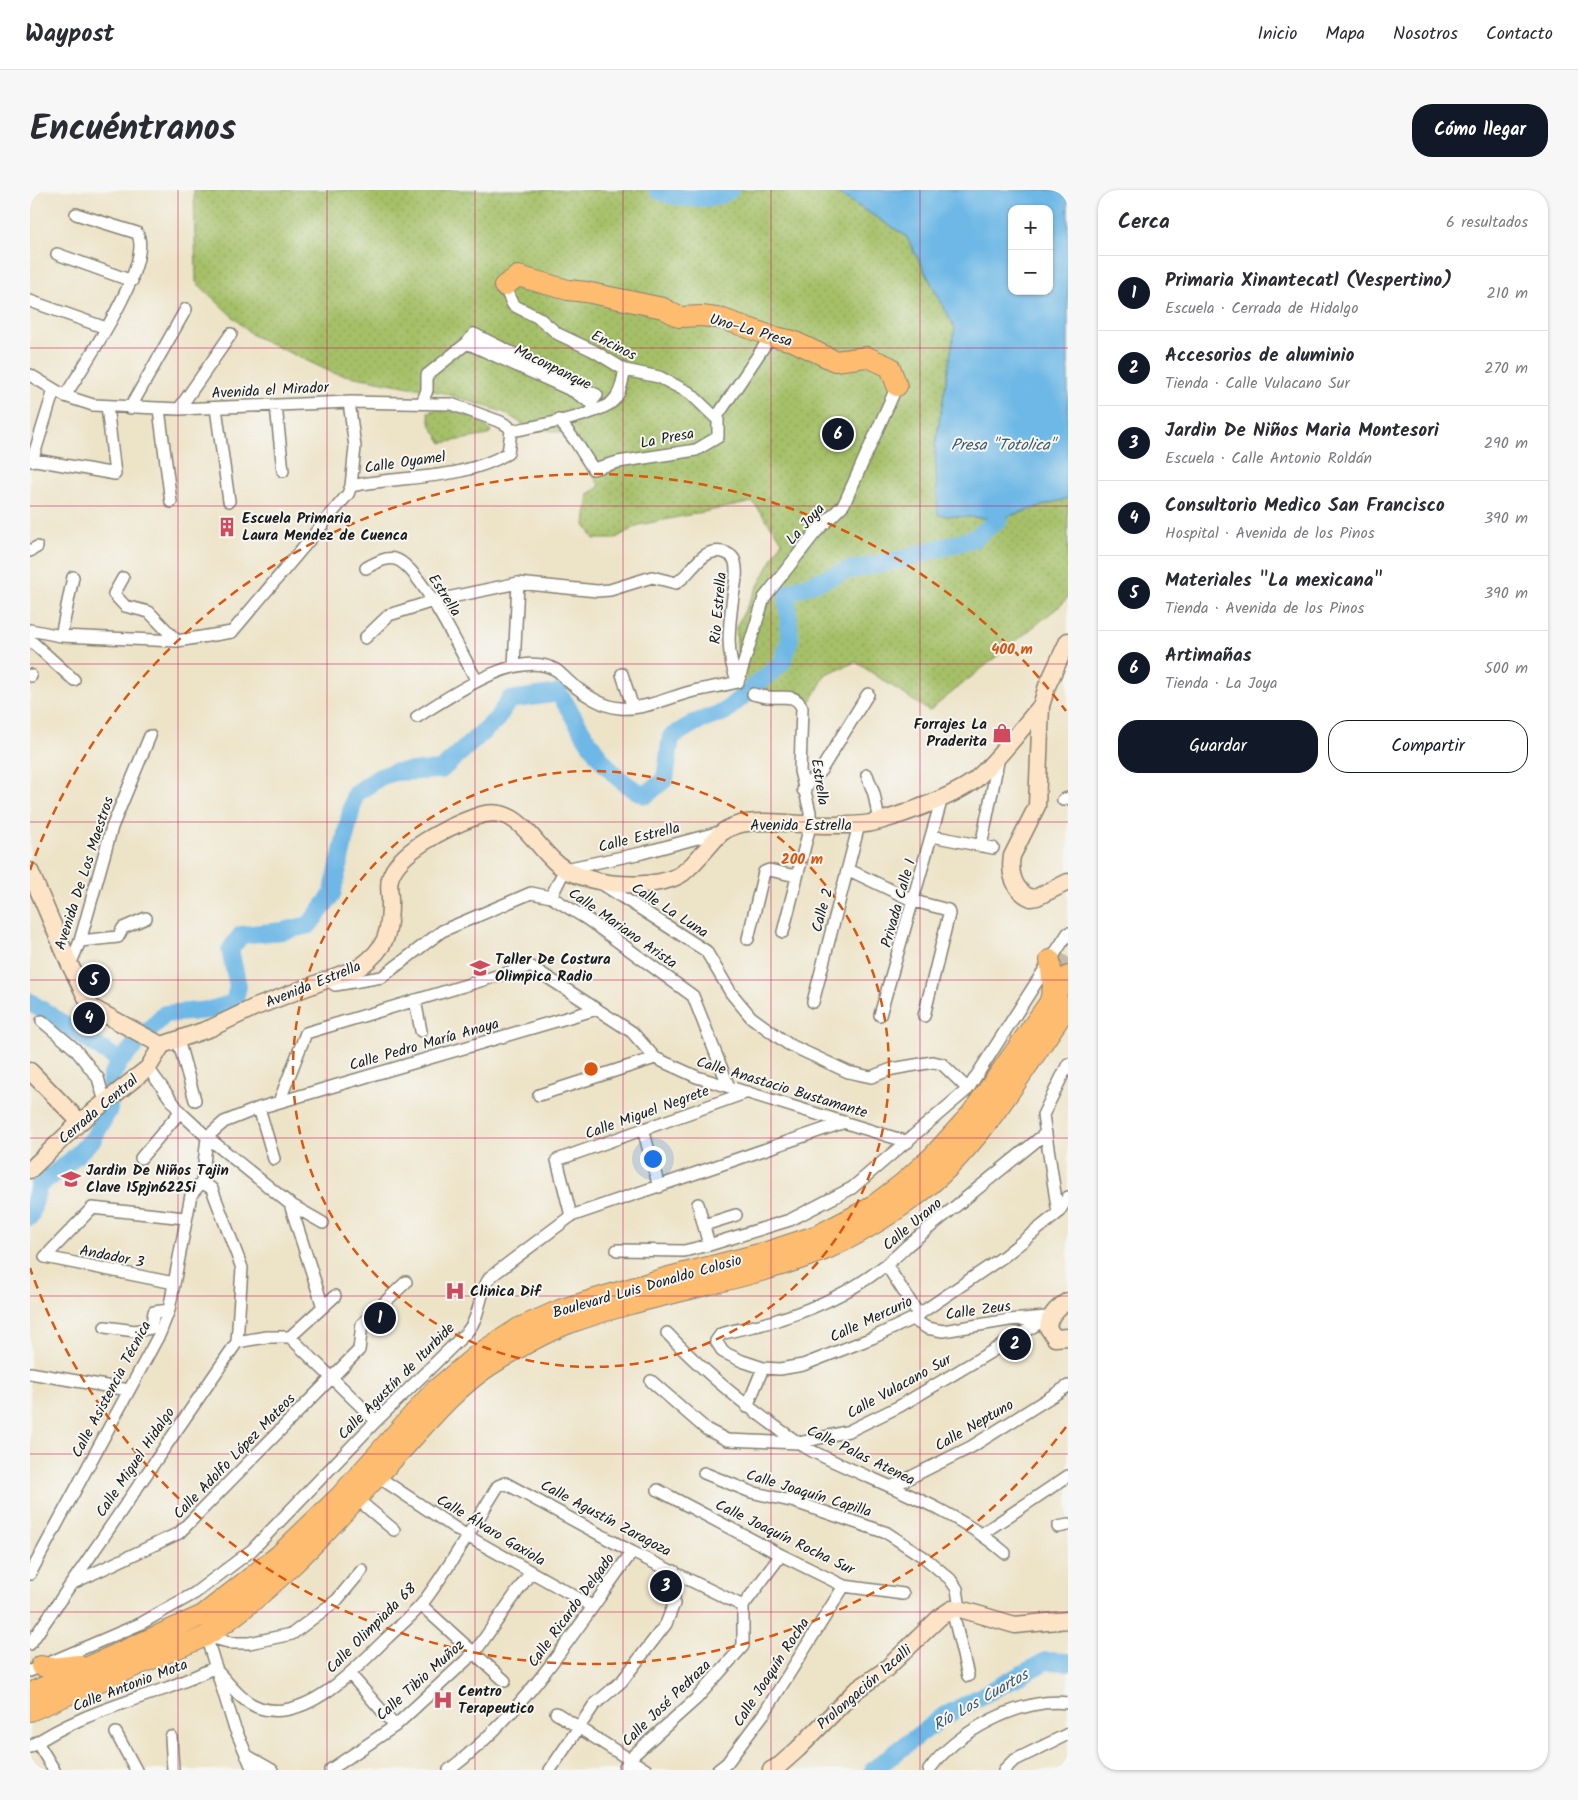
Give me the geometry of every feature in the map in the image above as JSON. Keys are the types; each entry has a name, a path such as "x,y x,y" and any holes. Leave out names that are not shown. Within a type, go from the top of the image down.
{"highway":[{"name":"Uno-La Presa","path":"504,286 518,276 568,290 663,308 680,317 702,316 723,319 771,336 793,341 835,361 867,357 890,367 897,386"},
{"path":"1050,960 1053,988 1059,1003"},
{"name":"Boulevard Luis Donaldo Colosio","path":"30,1712 206,1636 293,1567 444,1404 486,1368 524,1344 567,1324 670,1294 771,1268 823,1250 876,1223 914,1198 947,1170 987,1122 1059,1003 1068,976"},
{"name":"Boulevard Luis Donaldo Colosio","path":"30,1693 203,1615 279,1555 339,1496 434,1391 476,1355 519,1328 562,1309 665,1278 767,1252 818,1235 870,1208 903,1183 932,1157 972,1114 1059,1003"},
{"path":"35,1668 66,1668 109,1658"}],"street":[{"path":"65,396 132,281 140,242 137,233 76,214"},
{"path":"57,254 132,281"},
{"name":"Encinos","path":"504,286 513,305 539,318 558,334 594,351 625,370 659,377 690,393 718,420"},
{"path":"30,301 106,328"},
{"path":"130,408 186,309"},
{"path":"179,409 231,334"},
{"name":"Maconpanque","path":"474,334 597,396 591,403 573,392 467,343 474,334"},
{"name":"La Presa","path":"559,420 593,469 618,462 696,450 718,437 718,415 771,336"},
{"path":"422,402 427,390 426,374 467,343"},
{"path":"511,431 594,412 612,402 621,389 625,370"},
{"name":"Avenida el Mirador","path":"30,375 65,396 80,402 107,406 179,409 349,402 422,402 451,404 501,422 508,426 511,431"},
{"name":"La Joya","path":"739,683 764,598 809,540 844,504 897,386"},
{"path":"54,390 31,460 115,474 107,406"},
{"path":"349,402 355,448 351,486"},
{"path":"276,406 283,471"},
{"path":"216,408 229,501"},
{"path":"159,409 171,502"},
{"name":"Calle Oyamel","path":"177,641 232,632 348,494 351,486 436,475 479,464 508,453 511,431"},
{"name":"Rio Estrella","path":"364,638 389,616 433,601 518,582 597,591 610,590 652,577 676,583 684,578 705,556 713,552 728,553 735,560 737,572 729,624 728,650 739,683"},
{"name":"Estrella","path":"366,568 384,559 396,560 406,565 433,601 476,681"},
{"path":"60,636 73,577"},
{"path":"123,578 114,594 125,606 149,612 177,641"},
{"path":"514,667 518,582"},
{"path":"30,630 60,636 177,641"},
{"path":"30,640 74,680"},
{"path":"1068,641 1057,663 1042,706 1037,806 1012,856 1011,873 1018,888 1031,898 1068,882"},
{"path":"417,717 476,681 514,667 542,665 555,670 573,686 607,706 633,708 691,692 739,683"},
{"path":"622,674 633,708"},
{"name":"Estrella","path":"753,694 770,698 792,697 798,701 802,708 800,771 803,790 810,812 810,826"},
{"path":"803,790 821,770 868,694"},
{"name":"Avenida Estrella","path":"161,1045 178,1040 360,967 372,958 385,943 390,925 390,880 402,857 425,842 474,817 498,813 509,817 526,829 554,861 565,869 597,881 627,885 668,880 683,873 703,854 720,832 750,823 810,826 859,825 879,822 942,798 973,781 1000,756 1042,706"},
{"name":"Avenida De Los Maestros","path":"70,965 80,941 112,827 150,736"},
{"path":"981,846 1000,756"},
{"path":"867,774 874,794 879,822"},
{"name":"Privada Calle 1","path":"880,1016 942,798"},
{"name":"Calle 2","path":"813,1002 859,825"},
{"path":"783,932 810,826"},
{"name":"Calle Estrella","path":"565,869 642,853 720,832"},
{"path":"932,836 993,848"},
{"path":"551,897 565,869"},
{"path":"748,939 764,872 769,870 796,876"},
{"path":"848,870 914,901 945,908 949,914 924,1016"},
{"path":"30,871 35,898 91,1007 161,1045"},
{"name":"Calle La Luna","path":"597,881 706,951 731,993 751,1017 788,1044 848,1072 871,1077 892,1069 933,1062 942,1064 968,1089"},
{"name":"Calle Mariano Arista","path":"327,979 336,985 382,977 442,931 531,893 551,897 586,919 693,996 729,1087"},
{"path":"80,941 118,937 123,928 146,918"},
{"path":"617,1250 684,1251 709,1245 790,1220 852,1188 968,1089 1068,933"},
{"name":"Calle Anastacio Bustamante","path":"414,1000 530,966 632,1032 655,1058 696,1077 908,1142"},
{"path":"279,1102 306,1033 414,1000 421,1031"},
{"name":"Calle Pedro María Anaya","path":"207,1137 224,1122 259,1108 597,1009"},
{"path":"42,1021 75,1049 98,1078 105,1102"},
{"path":"178,1040 195,1100"},
{"name":"Cerrada Central","path":"32,1163 148,1068 161,1045"},
{"path":"539,1095 655,1058"},
{"path":"1058,1213 1043,1115 1068,1064"},
{"path":"148,1068 180,1112 207,1137 290,1204 323,1224"},
{"path":"30,1071 80,1122"},
{"name":"Calle Miguel Negrete","path":"571,1216 557,1160 748,1092"},
{"path":"259,1108 274,1159"},
{"path":"141,1158 180,1112"},
{"name":"Calle Agustín de Iturbide","path":"35,1668 140,1624 195,1593 252,1550 376,1421 472,1326 483,1287 490,1278 571,1216 845,1122"},
{"path":"643,1129 658,1187"},
{"name":"Calle Urano","path":"716,1341 721,1334 780,1320 836,1299 887,1266 908,1245 1046,1133"},
{"path":"207,1137 202,1182 212,1188 242,1268 237,1342 266,1337 290,1337 336,1296"},
{"name":"Calle Asistencia Técnica","path":"30,1574 160,1333 169,1310 190,1196 202,1182"},
{"name":"Calle Mercurio","path":"716,1341 723,1352 763,1368 803,1365 872,1338 915,1317 1003,1257 1058,1213 1068,1196"},
{"path":"290,1204 323,1307"},
{"path":"698,1204 709,1245"},
{"name":"Andador 3","path":"174,1283 45,1257 92,1208 185,1218"},
{"path":"704,1225 736,1215"},
{"path":"887,1266 915,1317"},
{"name":"Calle Adolfo López Mateos","path":"70,1584 179,1533 359,1350 362,1324 406,1282"},
{"path":"1068,1301 1057,1308 1051,1316 1048,1328 1054,1338 1068,1337"},
{"path":"105,1327 135,1331 150,1328 154,1312 169,1310"},
{"name":"Calle Zeus","path":"915,1317 927,1328 943,1331 1009,1320 1051,1316"},
{"name":"Calle Vulacano Sur","path":"651,1381 706,1428 727,1440 799,1443 849,1431 900,1406 1051,1316"},
{"name":"Calle Palas Atenea","path":"666,1334 692,1360 747,1407 799,1443 817,1454 893,1486 983,1533 1005,1553"},
{"path":"290,1337 376,1421"},
{"name":"Calle Miguel Hidalgo","path":"30,1644 237,1342"},
{"path":"747,1407 763,1368"},
{"path":"30,1373 129,1390"},
{"name":"Calle Neptuno","path":"893,1486 972,1448 1068,1386"},
{"path":"401,1397 416,1411"},
{"name":"Calle Joaquín Capilla","path":"704,1473 751,1492 795,1502 887,1533 925,1558 950,1579 957,1589 956,1609 968,1676"},
{"name":"Calle Álvaro Gaxiola","path":"377,1476 467,1536 592,1606"},
{"path":"983,1533 1068,1476"},
{"name":"Calle Olimpiada 68","path":"217,1669 246,1701 261,1708 277,1710 296,1708 323,1694 350,1674 421,1605 498,1486 504,1482 508,1483"},
{"name":"Calle Agustín Zaragoza","path":"508,1483 632,1552 743,1606"},
{"name":"Calle Joaquín Rocha Sur","path":"658,1490 781,1556 844,1586 904,1594"},
{"path":"357,1499 394,1530"},
{"name":"Calle Ricardo Delgado","path":"449,1770 466,1758 528,1695 632,1552"},
{"path":"743,1606 781,1556"},
{"path":"206,1636 232,1643 249,1643 292,1634 337,1600 362,1570"},
{"path":"550,1770 594,1705 622,1681 666,1624 674,1604 674,1571"},
{"name":"Calle Tibio Muñoz","path":"330,1770 394,1726 475,1652 531,1572"},
{"name":"Calle Joaquín Rocha","path":"718,1770 727,1763 765,1712 844,1586"},
{"path":"421,1605 505,1681"},
{"name":"Calle José Pedraza","path":"626,1765 696,1699 743,1646 743,1606"},
{"path":"956,1609 998,1622 1015,1625 1068,1620"},
{"name":"Prolongación Izcalli","path":"771,1770 780,1765 798,1749 855,1691 885,1670 940,1617 956,1609"},
{"path":"206,1636 234,1726 253,1770"},
{"name":"Calle Antonio Mota","path":"34,1744 104,1709 168,1688 217,1669"},
{"path":"350,1674 394,1726"},
{"path":"929,1770 955,1744 1000,1715 1040,1703 1068,1703"},
{"path":"556,1713 626,1765 646,1770"},
{"path":"116,1733 132,1768"},
{"path":"1004,1770 1013,1761 1068,1734"},
{"path":"171,1738 173,1770"},
{"path":"34,1744 54,1770"},
{"path":"246,1755 272,1770"}],"green space":[{"path":"194,190 833,190 906,236 955,328 935,448 999,519 1068,498 1068,597 1062,604 929,711 856,662 826,674 806,710 792,694 759,698 739,676 736,627 782,541 753,502 639,525 614,539 594,539 585,525 589,494 600,486 564,433 526,426 503,412 444,393 333,373 252,335 196,282"},
{"path":"442,408 472,416 491,431 488,435 442,443 431,426 428,412"}],"water":[{"name":"Presa \"Totolica\"","path":"833,190 1068,190 1068,498 999,519 938,515 935,448 955,328 906,236"}],"waterway":[{"name":"Estrella","path":"658,190 684,198 704,198 723,194 730,190"},
{"path":"30,1217 39,1185 69,1162 93,1139 109,1109 111,1077 120,1061 165,1014 210,1010 234,1003 238,986 230,950 241,935 283,931 309,925 332,895 355,794 380,777 395,772 441,770 497,719 509,700 559,693 586,737 607,766 631,788 646,795 665,779 671,737 694,723 724,712 782,663 790,639 787,593 846,571 903,559 975,538 999,519"},
{"path":"30,1002 120,1061"},
{"name":"Río Los Cuartos","path":"873,1770 941,1718 1046,1661 1068,1662"}],"tunnel":[{"path":"1068,957 1060,970 1063,982 1068,988"}],"place":[{"name":"Artimañas","path":"838,434"},
{"name":"Escuela Primaria Laura Mendez de Cuenca","path":"227,527"},
{"name":"Forrajes La Praderita","path":"1002,733"},
{"name":"Taller De Costura Olimpica Radio","path":"480,968"},
{"name":"Materiales \"La mexicana\"","path":"94,980"},
{"name":"Consultorio Medico San Francisco","path":"89,1018"},
{"name":"Jardin De Niños Tajin Clave 15pjn6225i","path":"71,1179"},
{"name":"Clinica Dif","path":"455,1291"},
{"name":"Primaria Xinantecatl (Vespertino)","path":"380,1318"},
{"name":"Accesorios de aluminio","path":"1015,1344"},
{"name":"Jardin De Niños Maria Montesori","path":"666,1586"},
{"name":"Centro Terapeutico","path":"443,1700"}]}
